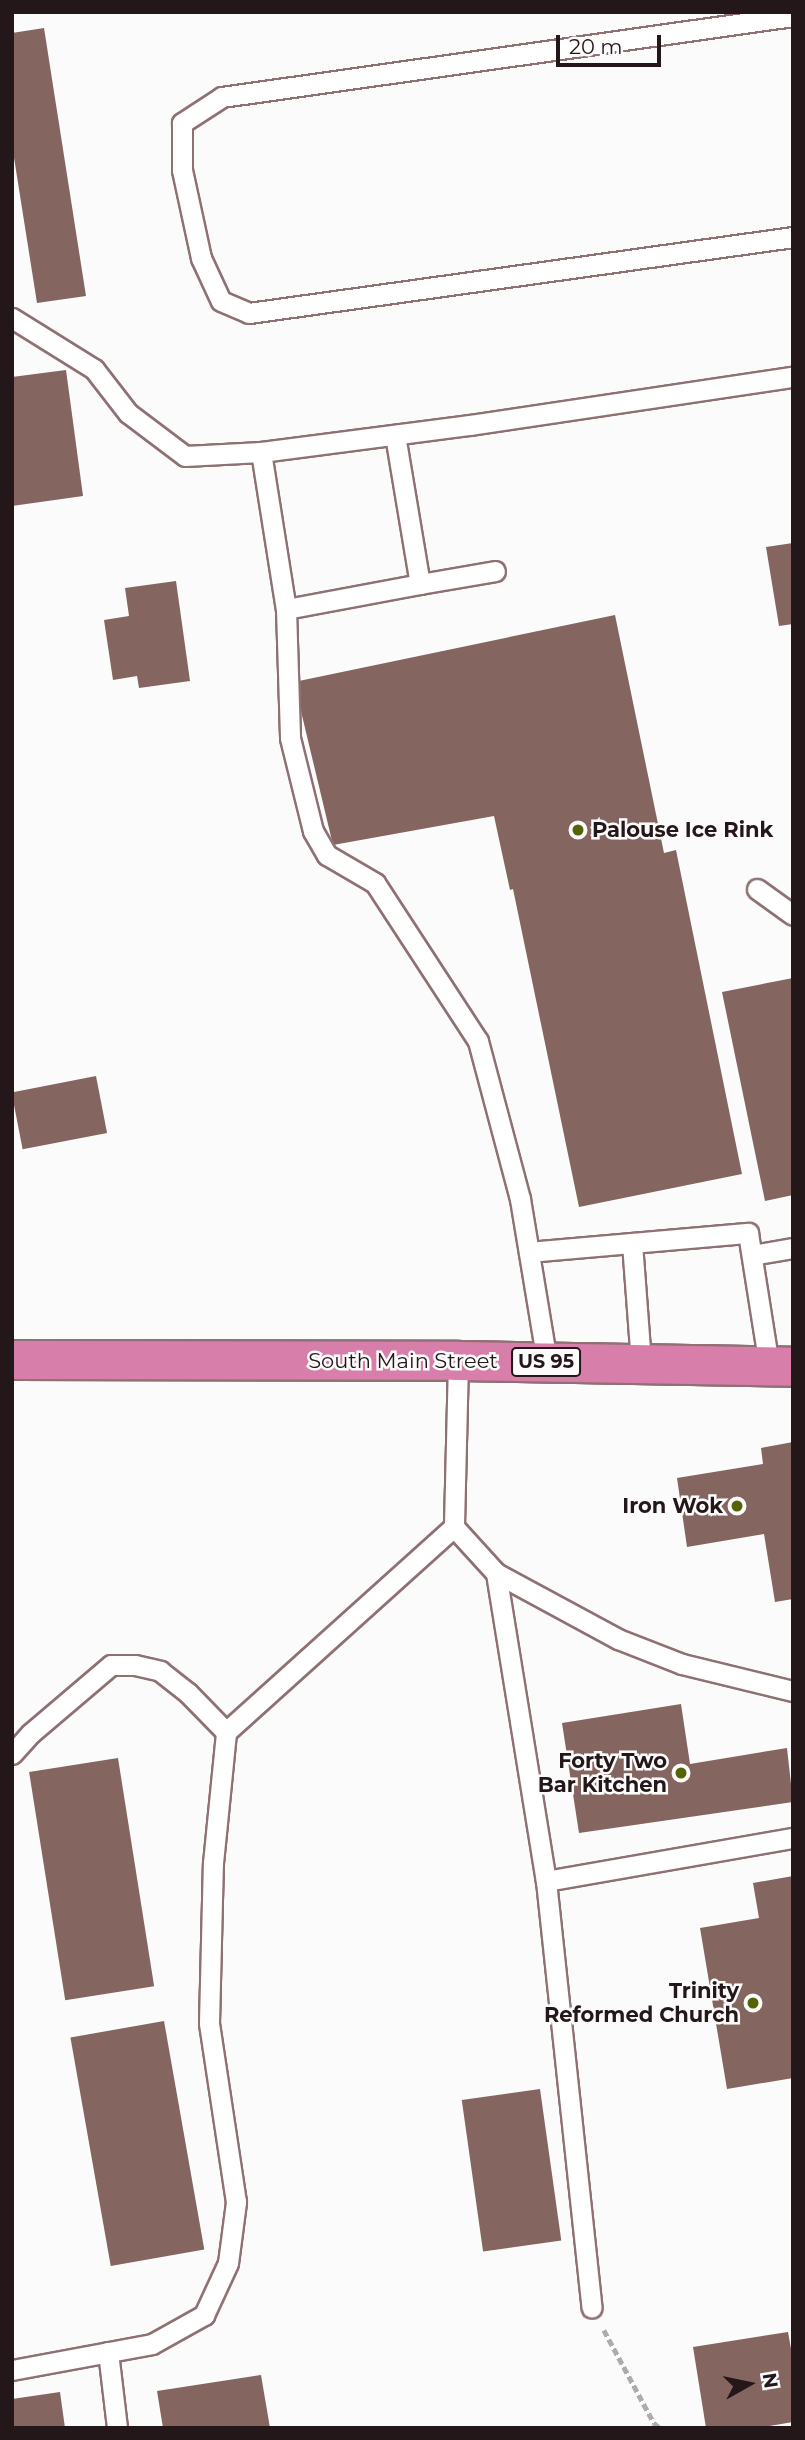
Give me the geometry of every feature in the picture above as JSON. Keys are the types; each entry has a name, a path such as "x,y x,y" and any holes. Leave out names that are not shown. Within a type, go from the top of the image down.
{"highway":[{"name":"South Main Street","path":"12,1360 458,1361 781,1366"}],"lane":[{"path":"793,16 222,97 182,123 182,170 201,258 221,301 249,313 793,237"},
{"path":"12,318 94,369 128,413 185,456 261,452 395,435 793,377"},
{"path":"395,435 420,584"},
{"path":"261,452 286,609 290,738 313,831 327,855 375,883 478,1041 520,1199 547,1362"},
{"path":"286,609 495,571"},
{"path":"757,889 793,915"},
{"path":"529,1252 748,1233 781,1366"},
{"path":"632,1243 641,1363"},
{"path":"752,1255 793,1248"},
{"path":"458,1361 454,1527 496,1573 618,1639 682,1664 793,1691"},
{"path":"12,2370 152,2344 204,2315 229,2263 236,2202 209,2023 213,1863 226,1732 454,1527"},
{"path":"496,1573 546,1881 592,2308"},
{"path":"12,1754 31,1733 111,1665 135,1665 160,1671 188,1693 226,1732"},
{"path":"546,1881 793,1838"},
{"path":"108,2352 117,2428"}],"path":[{"path":"592,2308 654,2423 660,2428"}],"building":[{"path":"44,28 86,296 37,303 12,145 12,33"},
{"path":"66,370 83,496 12,506 12,377"},
{"path":"793,543 793,624 779,626 766,547"},
{"path":"176,581 190,681 139,688 137,676 113,680 104,620 129,616 125,588"},
{"name":"Palouse Ice Rink","path":"615,615 664,853 676,850 742,1174 579,1207 513,889 510,890 494,816 333,845 294,682"},
{"path":"793,978 793,1195 765,1201 722,992"},
{"path":"96,1076 107,1133 23,1149 12,1092"},
{"name":"Iron Wok","path":"793,1442 793,1599 775,1602 764,1534 687,1547 677,1478 763,1464 761,1448"},
{"name":"Forty Two Bar Kitchen","path":"681,1704 690,1764 787,1748 793,1802 579,1833 562,1723"},
{"path":"118,1758 154,1986 65,2000 29,1772"},
{"name":"Trinity Reformed Church","path":"793,1876 793,2078 727,2089 700,1928 759,1918 753,1883"},
{"path":"164,2021 204,2249 111,2266 70,2037"},
{"path":"540,2089 561,2241 483,2252 462,2100"},
{"path":"788,2332 793,2360 793,2422 757,2428 706,2428 693,2347"},
{"path":"261,2375 270,2428 163,2428 157,2391"},
{"path":"60,2392 65,2428 12,2428 12,2399"}],"place":[{"name":"Palouse Ice Rink","path":"578,830"},
{"name":"Iron Wok","path":"737,1506"},
{"name":"Forty Two Bar Kitchen","path":"681,1773"},
{"name":"Trinity Reformed Church","path":"753,2003"}]}
